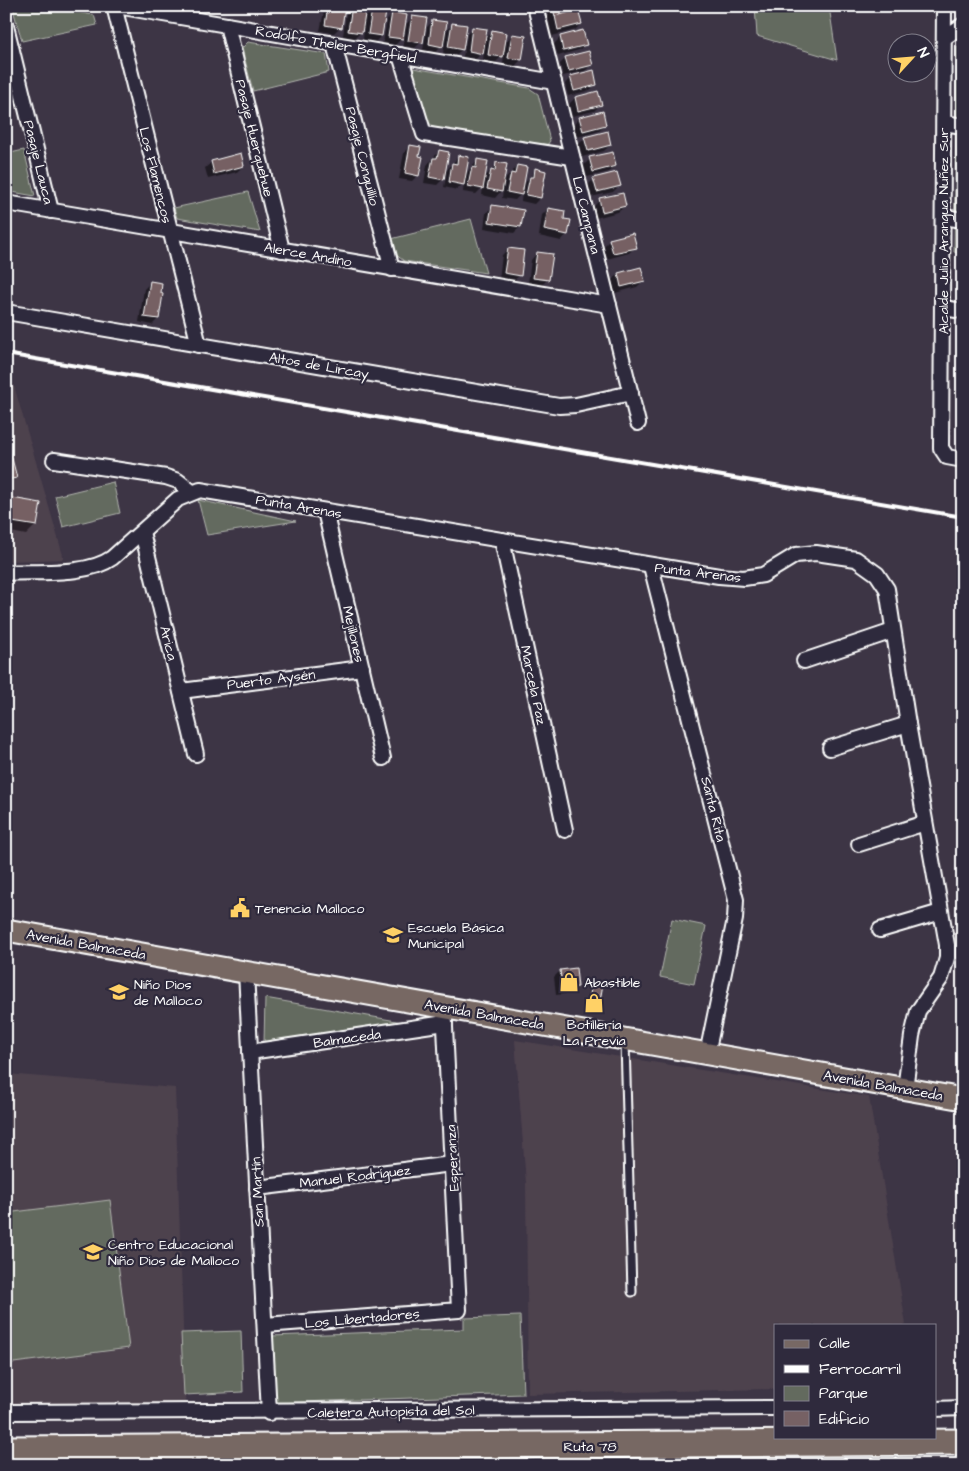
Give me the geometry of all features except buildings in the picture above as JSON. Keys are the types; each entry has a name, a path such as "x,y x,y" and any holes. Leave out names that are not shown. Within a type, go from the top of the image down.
{"highway":[{"name":"Ruta 78","path":"6,1449 963,1442"}],"main road":[{"name":"Avenida Balmaceda","path":"6,930 246,972 444,1015 625,1039 963,1099"}],"street":[{"name":"Rodolfo Theler Bergfield","path":"116,6 554,82"},
{"name":"Los Flamencos","path":"116,6 199,345"},
{"name":"La Campana","path":"535,6 638,424"},
{"name":"Alcalde Julio Arangua Nuñez Sur","path":"944,6 941,448 944,455 963,460"},
{"name":"Pasaje Huerquehue","path":"227,25 282,250"},
{"path":"944,38 963,25"},
{"name":"Pasaje Lauca","path":"6,26 51,211"},
{"name":"Pasaje Conguillío","path":"334,44 392,269"},
{"path":"400,55 424,134 572,157"},
{"path":"944,123 963,126"},
{"name":"Alerce Andino","path":"6,203 609,306"},
{"path":"943,217 963,220"},
{"path":"943,308 963,310"},
{"name":"Altos de Lircay","path":"6,312 560,406 576,405 631,393"},
{"path":"6,573 94,568 112,558 178,498 192,492 178,481 166,477 54,460"},
{"name":"Punta Arenas","path":"192,492 207,490 651,566 744,578 763,575 796,555 816,553 856,558 877,574 886,589 941,912 947,958 941,978 918,1011 912,1036 905,1089"},
{"name":"Mejillones","path":"325,511 383,758"},
{"name":"Arica","path":"142,532 196,754"},
{"name":"Marcela Paz","path":"502,540 565,830"},
{"name":"Santa Rita","path":"651,566 736,900 735,919 707,1054"},
{"path":"804,661 893,631"},
{"name":"Puerto Aysén","path":"181,691 362,668"},
{"path":"830,748 908,724"},
{"path":"859,844 925,823"},
{"path":"880,930 941,912"},
{"name":"San Martín","path":"246,972 269,1412"},
{"name":"Balmaceda","path":"250,1052 444,1015"},
{"name":"Esperanza","path":"444,1015 459,1310"},
{"name":"Manuel Rodríguez","path":"257,1188 452,1164"},
{"name":"Los Libertadores","path":"265,1325 459,1310"},
{"name":"Caletera Autopista del Sol","path":"6,1412 774,1408"},
{"path":"936,1409 963,1408"}],"lane":[{"path":"625,1039 632,1292"}],"shaded area":[{"path":"6,371 10,372 64,559 6,561"},
{"path":"515,1040 869,1097 906,1324 774,1324 774,1389 528,1394 526,1183"},
{"name":"Centro Educacional Niño Dios de Malloco","path":"6,1074 175,1088 186,1416 6,1415"}],"green space":[{"path":"12,6 42,6 94,15 97,25 22,41"},
{"path":"755,6 829,6 837,60 757,36"},
{"path":"248,42 326,54 329,72 253,91 242,48"},
{"path":"963,42 963,254 954,252 957,47"},
{"path":"413,68 529,88 538,94 550,141 544,149 440,133 425,119"},
{"path":"24,150 35,196 6,191 6,154"},
{"path":"248,192 260,232 177,218 174,208"},
{"path":"471,219 486,273 404,261 395,254 391,239"},
{"path":"113,482 120,513 63,527 55,496"},
{"path":"198,500 296,521 207,535"},
{"path":"672,919 706,926 694,984 660,977"},
{"path":"265,998 408,1023 264,1043"},
{"path":"110,1200 129,1348 6,1364 6,1213"},
{"path":"520,1316 523,1394 274,1403 271,1336 464,1329 464,1318"},
{"path":"241,1331 243,1392 184,1395 181,1333"}],"railway":[{"path":"6,354 963,517"}],"place":[{"name":"Tenencia Malloco","path":"240,908"},
{"name":"Escuela Básica Municipal","path":"393,935"},
{"name":"Abastible","path":"569,982"},
{"name":"Niño Dios de Malloco","path":"119,992"},
{"name":"Botillería La Previa","path":"594,1003"},
{"name":"Centro Educacional Niño Dios de Malloco","path":"93,1252"}]}
